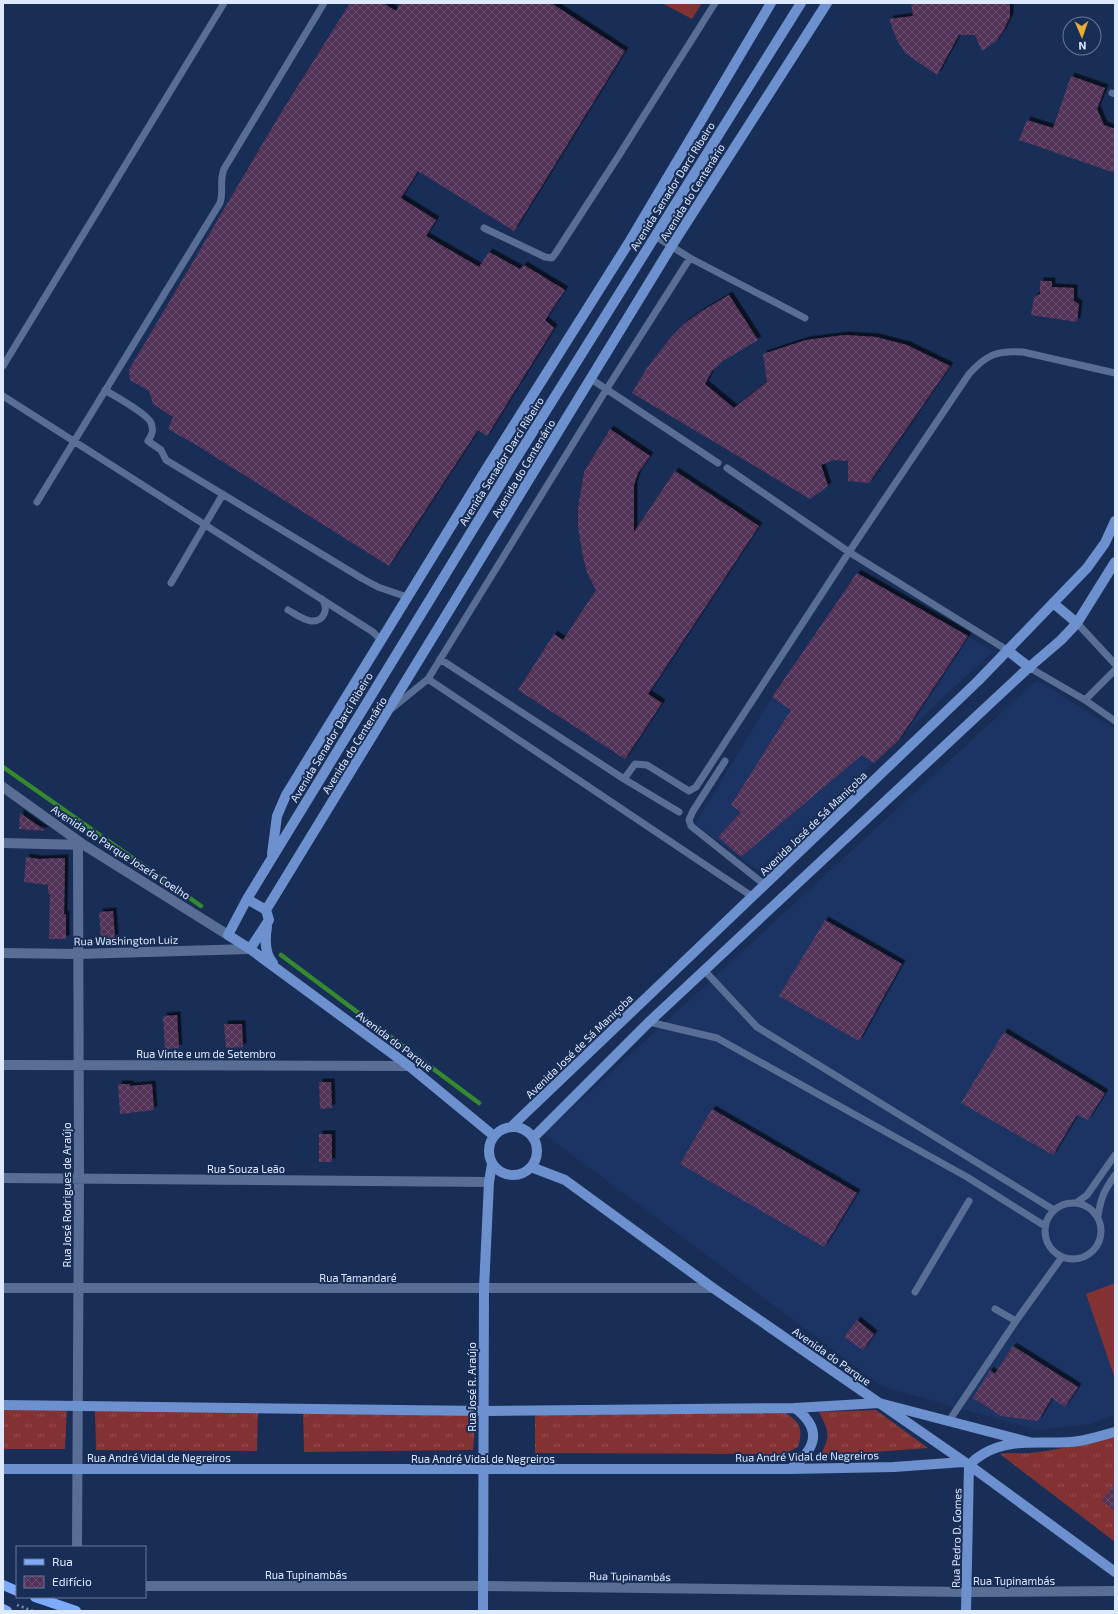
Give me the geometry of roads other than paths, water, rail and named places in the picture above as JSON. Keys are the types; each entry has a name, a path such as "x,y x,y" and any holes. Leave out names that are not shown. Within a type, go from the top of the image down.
{"main road":[{"path":"272,858 277,816 286,795 488,466 628,244 771,3"},
{"name":"Avenida Senador Darcí Ribeiro","path":"228,935 247,899 514,462 801,3"},
{"name":"Avenida do Centenário","path":"250,949 267,915 389,710 671,246 827,3"},
{"path":"488,466 514,462"},
{"name":"Avenida José de Sá Maniçoba","path":"511,1128 978,681 1088,568 1105,543 1115,521"},
{"path":"533,1138 649,1022 1077,623 1115,562"},
{"path":"1053,603 1077,623"},
{"path":"1007,650 1030,668"},
{"path":"247,899 267,915 266,947 269,958 278,969"},
{"name":"Avenida do Parque","path":"228,935 278,969 409,1066 494,1136"},
{"path":"511,1128 524,1130 533,1138 536,1145 537,1153 535,1160 531,1167 521,1174 509,1175 497,1170 492,1164 489,1150 490,1142 494,1136 505,1129 511,1128"},
{"name":"Rua José R. Araújo","path":"483,1611 484,1288 489,1182 492,1164"},
{"name":"Avenida do Parque","path":"531,1167 566,1180 713,1288 966,1464 1115,1572"},
{"path":"3,1406 483,1411 795,1408 879,1403 1029,1442 1057,1443 1080,1441 1115,1432"},
{"path":"790,1469 802,1460 813,1441 812,1429 807,1417 795,1408"},
{"path":"966,1464 994,1449 1029,1442"},
{"name":"Rua André Vidal de Negreiros","path":"3,1469 790,1469 966,1464"},
{"name":"Rua Pedro D. Gomes","path":"966,1464 966,1611"},
{"path":"3,1585 16,1590"},
{"path":"38,1598 76,1611"},
{"path":"3,1609 7,1611"}],"street":[{"name":"Avenida do Parque Josefa Coelho","path":"3,787 81,844 228,935"},
{"path":"3,843 81,844"},
{"name":"Rua José Rodrigues de Araújo","path":"77,1546 79,1179 78,954 81,844"},
{"name":"Rua Washington Luiz","path":"3,953 78,954 250,949"},
{"name":"Rua Vinte e um de Setembro","path":"3,1065 409,1066"},
{"name":"Rua Souza Leão","path":"3,1178 489,1182"},
{"name":"Rua Tamandaré","path":"3,1288 713,1288"},
{"name":"Rua Tupinambás","path":"146,1586 482,1586 967,1592 1115,1592"}],"lane":[{"path":"3,366 224,3"},
{"path":"37,502 220,203 222,198 221,181 224,169 324,3"},
{"path":"484,228 538,254 548,258 553,256 559,250 715,3"},
{"path":"655,236 690,258 805,318"},
{"path":"389,710 428,679 606,390 690,258"},
{"path":"624,779 635,764 640,764 647,765 689,791 696,787 849,552 969,374 981,361 993,354 1007,350 1023,352 1115,373"},
{"path":"591,379 718,463"},
{"path":"105,390 149,419 152,435 148,441 160,450 166,460 363,579 378,587 407,597"},
{"path":"3,396 321,598 373,632 379,638 380,642"},
{"path":"727,468 849,552 1007,650"},
{"path":"171,583 223,494"},
{"path":"288,610 306,620 318,620 324,615 326,608 321,598"},
{"path":"1077,623 1115,664"},
{"path":"440,659 624,779 679,812"},
{"path":"1030,668 1086,700 1115,721"},
{"path":"1086,700 1115,670"},
{"path":"428,679 753,897"},
{"path":"725,761 693,811 689,820 691,826 765,885"},
{"path":"704,970 757,1027 1054,1210"},
{"path":"649,1022 717,1038 955,1170 1045,1226"},
{"path":"1076,1203 1087,1195 1114,1160"},
{"path":"1098,1216 1089,1207 1076,1203 1062,1205 1054,1210 1048,1217 1045,1226 1045,1236 1048,1244 1054,1252 1062,1257 1071,1259 1080,1258 1089,1254 1096,1248 1100,1240 1102,1230 1098,1216 1101,1199 1115,1174"},
{"path":"916,1292 969,1201"},
{"path":"949,1421 1016,1321 1062,1257"},
{"path":"995,1309 1016,1321"}],"waterway":[{"path":"3,767 201,906"},
{"path":"281,955 479,1103"}]}
